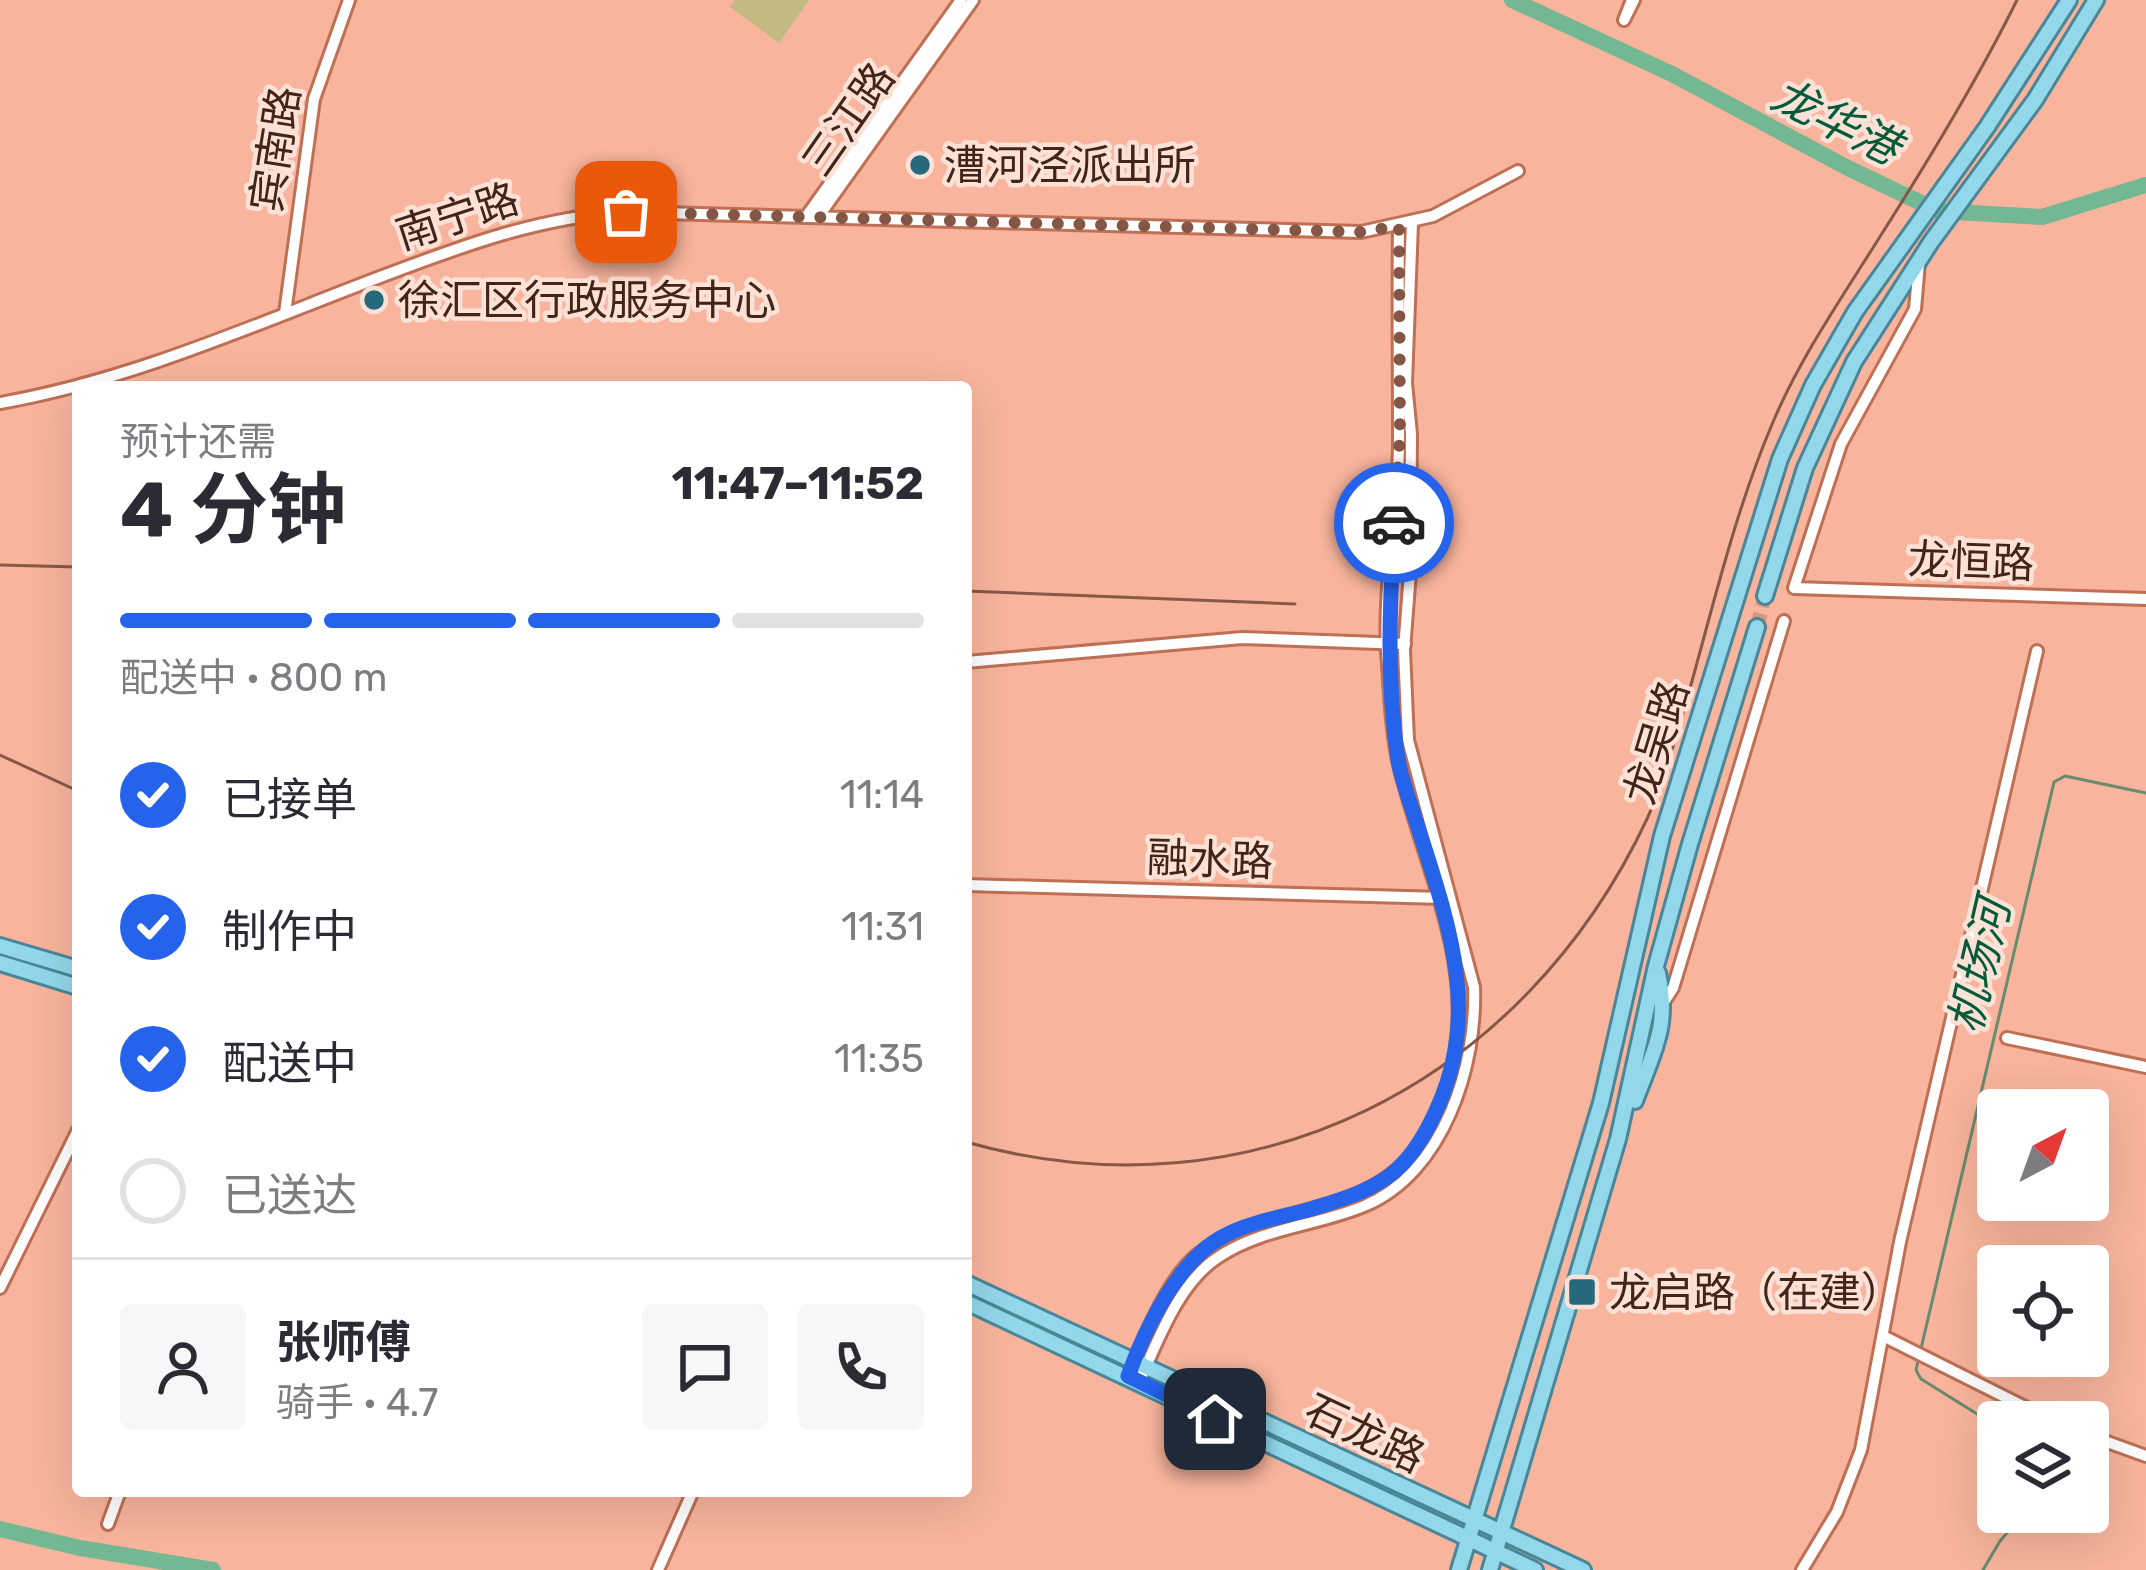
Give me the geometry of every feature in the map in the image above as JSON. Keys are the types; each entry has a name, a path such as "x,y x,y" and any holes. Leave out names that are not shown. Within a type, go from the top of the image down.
{"main road":[{"name":"龙吴路","path":"1459,1570 1600,1103 1662,836 1780,459 1813,386 1855,312 1987,128 2068,0"},
{"path":"1766,596 1820,432 1854,362 1931,242 2035,100 2096,0"},
{"name":"龙吴路","path":"1490,1570 1618,1139 1656,966 1757,627"},
{"path":"0,946 72,967"},
{"path":"0,963 72,985"},
{"path":"1618,1139 1664,1023 1656,966"},
{"name":"石龙路","path":"972,1286 1583,1570"},
{"name":"石龙路","path":"972,1305 1534,1570"}],"street":[{"name":"宾南路","path":"285,313 314,99 349,0"},
{"name":"三江路","path":"812,217 961,0"},
{"name":"三江路","path":"812,217 974,0"},
{"name":"南宁路","path":"91,381 124,373 489,236 555,219 626,212 1361,232 1412,223 1457,206 1518,171"},
{"path":"1412,223 1406,383 1411,434 1405,644 1408,740 1446,897"},
{"path":"1133,1379 1184,1294 1213,1260 1244,1242 1365,1205 1391,1191 1412,1172 1446,1123 1462,1084 1475,1014 1474,987 1399,767 1387,646 1400,434 1399,226"},
{"name":"龙恒路","path":"1919,260 1915,309 1841,444 1794,588 2146,599"},
{"name":"南宁路","path":"0,403 72,386"},
{"path":"1664,1002 1784,621"},
{"path":"972,661 1242,638 1405,644"},
{"path":"1802,1570 1838,1512 1861,1450 1905,1220 2037,650"},
{"name":"融水路","path":"972,885 1446,897"},
{"path":"2007,1038 2146,1066"},
{"path":"0,1288 72,1142"},
{"path":"1882,1336 2012,1401"},
{"path":"2109,1443 2146,1456"},
{"path":"108,1524 118,1497"},
{"path":"658,1570 690,1497"}],"shaded area":[{"path":"735,0 809,0 779,43 730,7"}],"waterway":[{"name":"龙华港","path":"1512,0 1672,74 1938,211 2042,217 2146,185"},
{"name":"机场河","path":"1977,1414 1921,1379 1916,1370 2054,782 2065,776 2146,793"},
{"path":"0,1529 213,1570"},
{"name":"机场河","path":"1983,1570 2007,1533"}],"tunnel":[{"path":"1757,627 1765,596"}],"railway":[{"path":"972,1143 1072,1162 1176,1163 1274,1145 1367,1110 1452,1059 1528,992 1594,912 1647,819 1674,745 1747,490 1784,398 1952,119 2017,0"},
{"path":"0,565 72,567"},
{"path":"972,591 1295,604"},
{"path":"0,755 72,788"}],"way so far":[{"path":"626,212 1361,232 1399,226 1396,398 1400,434 1394,523"}],"place":[{"name":"漕河泾派出所","path":"920,165"},
{"name":"徐汇区行政服务中心","path":"374,300"},
{"name":"龙启路（在建）","path":"1582,1292"}],"route":[{"path":"1215,1419 1128,1376 1180,1274 1225,1235 1348,1197 1394,1172 1418,1147 1435,1115 1457,1040 1460,980 1454,950 1399,767 1394,727 1387,646 1394,523"}]}
